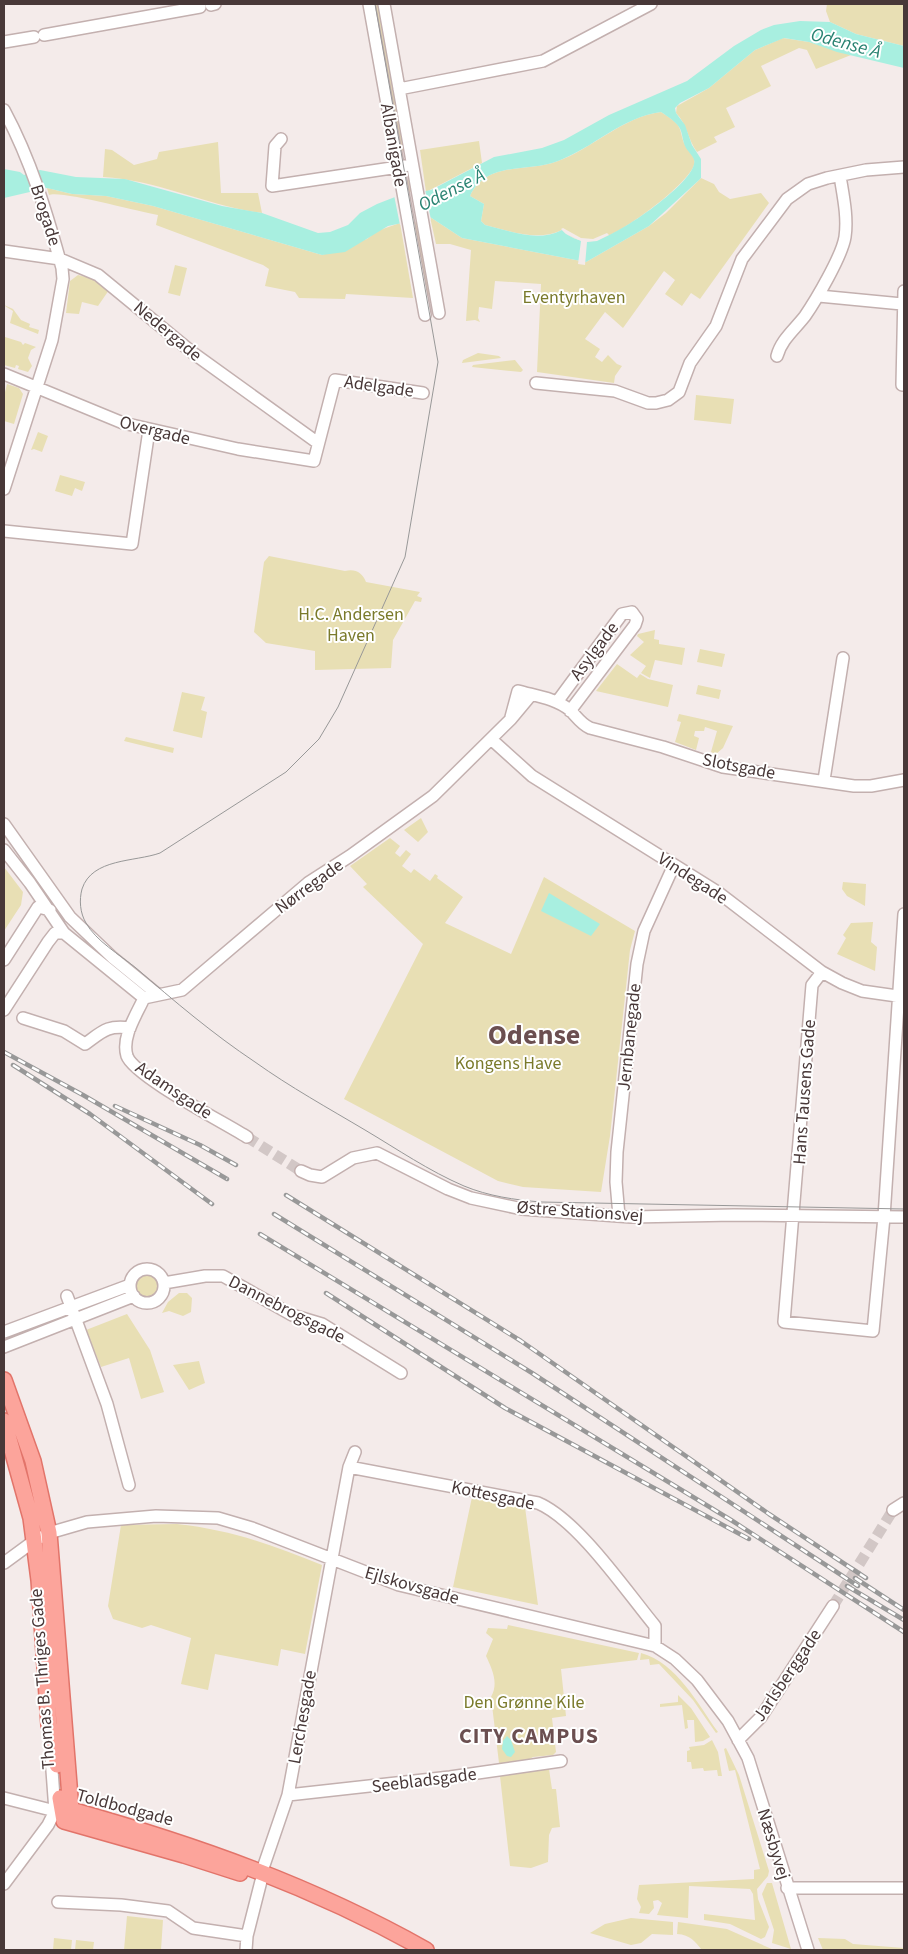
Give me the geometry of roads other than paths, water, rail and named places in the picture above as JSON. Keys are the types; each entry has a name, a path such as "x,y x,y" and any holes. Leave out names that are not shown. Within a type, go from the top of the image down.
{"main road":[{"name":"Thomas B. Thriges Gade","path":"4,1380 33,1461 49,1533 63,1813"},
{"name":"Thomas B. Thriges Gade","path":"4,1421 31,1518 49,1725 56,1745 63,1813"},
{"name":"Toldbodgade","path":"63,1813 189,1844 261,1876 380,1924 426,1950"},
{"name":"Toldbodgade","path":"261,1876 409,1950"}],"street":[{"name":"Albanigade","path":"369,4 425,315"},
{"name":"Albanigade","path":"384,4 440,313"},
{"path":"399,89 542,61 651,4"},
{"path":"4,42 209,5"},
{"name":"Brogade","path":"4,110 22,145 39,191 60,259 63,279 52,340 4,489"},
{"path":"281,139 275,146 272,186 414,165"},
{"path":"536,383 615,391 631,395 643,402 660,403 679,392 694,357 716,326 742,260 775,212 796,190 808,184 840,176 904,167"},
{"path":"777,356 780,345 797,327 819,296 845,236 845,216 840,176"},
{"name":"Nedergade","path":"4,251 60,259 98,275 109,282 194,353 318,443"},
{"path":"903,385 902,304 904,291"},
{"path":"819,296 902,304"},
{"name":"Overgade","path":"4,374 102,416 149,430 238,449 314,461 318,443"},
{"name":"Adelgade","path":"318,443 335,380 422,393"},
{"path":"4,531 132,544 149,430"},
{"name":"Asylgade","path":"557,702 622,614 632,612 637,619 635,625 570,711"},
{"path":"824,780 843,658"},
{"path":"491,739 511,719 518,691 557,702"},
{"name":"Slotsgade","path":"557,702 590,728 663,747 723,767 824,780 854,786 871,786 904,780"},
{"name":"Nørregade","path":"157,994 182,990 308,883 418,808 460,771 491,739"},
{"name":"Vindegade","path":"491,739 532,776 718,893 822,972 857,989 901,997"},
{"path":"4,824 21,851 70,917 113,958 157,994"},
{"path":"4,831 21,851"},
{"path":"4,850 30,883 64,933 144,998 157,994"},
{"name":"Jernbanegade","path":"619,1216 616,1182 617,1152 637,964 644,931 674,865"},
{"path":"23,980 30,959 52,924 50,913 52,894"},
{"path":"4,960 38,907 64,918 98,952 113,958"},
{"path":"794,1216 784,1322 873,1331 901,997 904,914"},
{"path":"4,1010 55,933 64,933"},
{"name":"Hans Tausens Gade","path":"794,1216 812,985 822,972"},
{"name":"Adamsgade","path":"144,998 130,1028 126,1046 127,1056 138,1070 247,1137"},
{"path":"23,1018 64,1031 86,1044 105,1029 115,1026 130,1028"},
{"name":"Østre Stationsvej","path":"301,1171 322,1177 353,1158 377,1153 448,1189 478,1200 546,1212 619,1216 904,1217"},
{"path":"146,1269 156,1272 164,1283 160,1296 152,1302 143,1302 132,1291 136,1273 146,1269"},
{"name":"Dannebrogsgade","path":"164,1283 205,1276 223,1276 239,1283 292,1315 322,1324 401,1373"},
{"path":"4,1332 71,1308 132,1291"},
{"path":"4,1347 75,1320 132,1291"},
{"path":"67,1296 107,1404 129,1485"},
{"path":"331,1560 349,1467 354,1452"},
{"name":"Kottesgade","path":"349,1467 538,1503 553,1509 570,1523 655,1626 655,1646"},
{"path":"893,1510 904,1503"},
{"name":"Ejlskovsgade","path":"49,1533 62,1527 116,1518 184,1515 211,1518 252,1528 399,1585 655,1646 666,1652 697,1680 728,1720 738,1740"},
{"path":"4,1564 34,1540 49,1533"},
{"name":"Lerchesgade","path":"246,1950 247,1936 261,1876 288,1795 331,1560"},
{"name":"Jarlsberggade","path":"738,1740 761,1717 833,1606"},
{"name":"Næsbyvej","path":"738,1740 748,1758 787,1888 808,1950"},
{"name":"Seebladsgade","path":"288,1795 450,1777 561,1761"},
{"path":"4,1798 63,1813"},
{"path":"4,1884 48,1825 63,1813"},
{"path":"787,1888 904,1888"},
{"path":"58,1902 121,1905 168,1912 193,1928 247,1936"}],"water":[{"name":"Odense Å","path":"800,21 830,22 856,34 904,46 904,68 837,52 809,42 784,38 755,50 709,88 680,103 675,108 676,113 685,125 692,145 701,159 701,178 649,226 586,262 462,238 430,217 388,226 345,252 322,255 153,206 106,196 72,194 47,188 4,198 4,169 20,172 24,175 40,170 76,177 125,179 222,206 262,213 318,233 330,232 348,225 360,213 377,204 395,197 431,190 494,157 542,148 564,140 609,115 687,81 734,46 761,30 774,25","holes":["661,112 679,127 687,150 694,160 694,164 680,185 650,210 618,231 593,241 580,241 572,238 562,230 543,236 524,235 485,225 481,221 484,204 470,196 477,185 487,177 497,172 558,161 583,149 620,126 647,115"]},
{"path":"549,893 600,924 591,936 541,911"},
{"path":"507,1736 511,1740 515,1752 511,1757 507,1756 502,1749 503,1741"}],"tunnel":[{"path":"247,1137 301,1171"},
{"path":"833,1606 893,1510"}],"tram line":[{"path":"375,4 438,362 405,557 338,707 319,739 286,772 160,853 104,866 95,872 87,879 82,889 82,915 90,930 102,942 239,1051 295,1089 413,1160 464,1186 502,1197 541,1202 904,1209"}],"railway":[{"path":"4,1052 83,1095 227,1179"},
{"path":"13,1065 90,1114 212,1204"},
{"path":"115,1106 200,1145 236,1165"},
{"path":"286,1195 521,1341 769,1514 866,1578"},
{"path":"274,1214 532,1373 858,1586"},
{"path":"260,1234 731,1520 904,1632"},
{"path":"326,1293 505,1408 749,1539"},
{"path":"855,1578 904,1610"},
{"path":"847,1586 904,1620"}],"district":[{"name":"Odense","path":"534,1034"},
{"name":"CITY CAMPUS","path":"529,1735"}],"park label":[{"name":"Eventyrhaven","path":"574,297"},
{"name":"H.C. Andersen Haven","path":"351,624"},
{"name":"Kongens Have","path":"508,1063"},
{"name":"Den Grønne Kile","path":"524,1702"}]}
